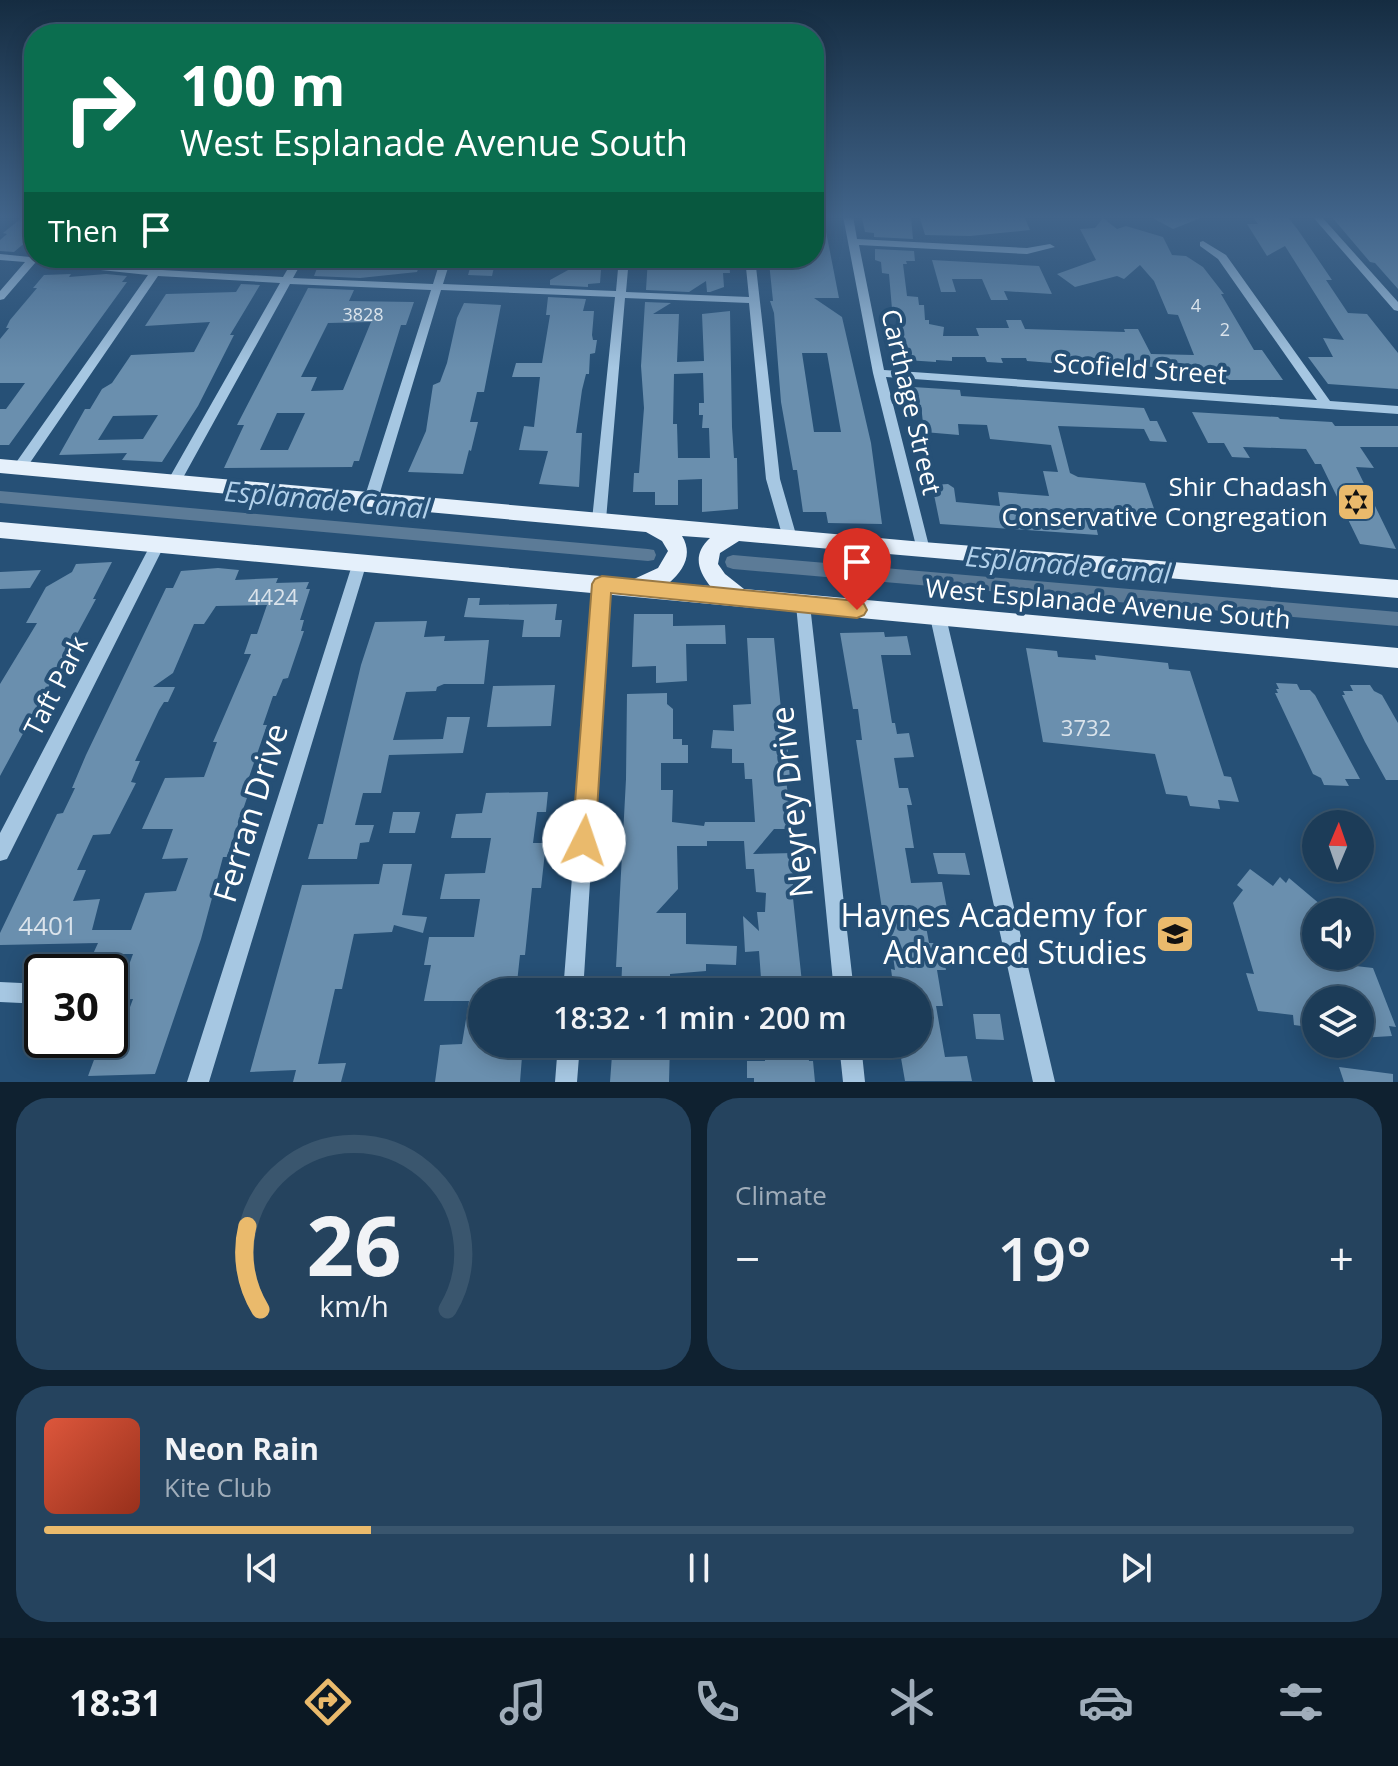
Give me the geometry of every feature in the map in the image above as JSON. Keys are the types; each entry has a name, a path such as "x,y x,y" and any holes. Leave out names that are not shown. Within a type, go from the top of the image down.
{"main road":[{"path":"10,467 741,531 923,550 1398,589"},
{"path":"632,587 650,585 662,577 673,568 679,553 669,535 647,525"},
{"name":"West Esplanade Avenue South","path":"0,530 1398,658"},
{"path":"740,599 717,583 708,572 707,559 710,549 719,540 741,531"}],"street":[{"name":"Carthage Street","path":"858,266 879,373 923,550"},
{"path":"1229,266 1326,404"},
{"path":"1361,266 1398,308"},
{"path":"0,297 26,268"},
{"path":"112,268 286,282 753,300"},
{"path":"10,467 158,268"},
{"path":"174,482 294,268"},
{"path":"371,499 443,268"},
{"path":"599,520 623,268"},
{"path":"751,268 773,479 790,538"},
{"name":"Scofield Street","path":"879,373 1398,410"},
{"name":"Taft Park","path":"0,852 158,544"},
{"name":"Ferran Drive","path":"198,1082 360,562"},
{"path":"574,978 602,584"},
{"name":"Neyrey Drive","path":"803,605 843,978"},
{"path":"938,617 1044,1082"},
{"path":"0,992 24,993"},
{"path":"566,1082 568,1058"},
{"path":"851,1058 854,1082"}],"building":[{"path":"833,266 839,298 814,298 842,317 871,443 882,524 828,523 826,512 803,512 781,402 774,313 770,301 773,301 770,268","holes":["802,353 827,353 841,432 814,432"]},
{"path":"881,266 903,266 907,296 918,297 919,305 924,305 925,320 944,327 943,336 979,336 976,328 1009,328 1006,320 1021,320 1025,329 1125,332 1124,329 1138,329 1151,354 1194,355 1178,315 1168,314 1154,281 1141,266 1203,267 1224,294 1221,294 1254,350 1262,350 1283,380 1207,380 1203,374 1164,374 1160,367 1090,366 1027,361 1026,358 1001,358 1003,363 987,362 985,357 952,357 952,361 936,362 906,360 896,309 892,309 889,274 882,273"},
{"path":"934,266 1039,266 1052,294 1004,291 1008,300 991,300 982,279 952,279 956,292 941,292"},
{"path":"1078,266 1138,266 1124,279 1117,276 1075,287 1057,274"},
{"path":"1298,266 1323,266 1332,280 1326,280 1348,313 1367,314 1398,353 1398,389 1328,384 1308,357 1333,357 1323,338 1344,340"},
{"path":"1378,266 1398,266 1398,289"},
{"path":"317,268 418,268 417,272 360,278 314,276"},
{"path":"470,268 494,268 492,276 468,275"},
{"path":"572,268 601,268 600,283 588,284 588,287 550,285 550,280"},
{"path":"647,268 730,268 730,273 723,273 724,287 710,292 707,292 706,281 689,292 646,290"},
{"path":"71,274 69,277 127,276 122,282 127,282 9,445 0,445 0,409 6,409 25,383 0,383 0,339 9,328 6,328 10,320 44,275"},
{"path":"241,284 260,285 230,335 234,335 198,406 162,462 122,460 127,453 59,455 85,409 90,409 102,389 112,383 131,355 194,352 210,322 145,326 166,294 236,292","holes":["158,415 143,439 98,440 113,416"]},
{"path":"308,288 354,290 349,301 414,302 406,325 401,325 359,461 354,461 352,467 224,468 244,425 237,425","holes":["371,322 343,390 311,391 317,377 301,377 328,323","277,413 305,413 288,450 260,450"]},
{"path":"548,297 586,299 583,311 594,311 592,335 593,340 597,340 595,353 590,354 589,374 586,374 582,390 576,433 582,433 579,487 539,484 548,451 519,450 524,426 534,427 540,377 512,377 516,363 542,363 550,315 546,315"},
{"path":"645,302 671,303 653,314 679,314 677,362 704,361 702,314 730,311 732,427 734,458 737,458 738,509 702,512 702,479 678,480 678,505 655,505 655,492 633,492 634,473 639,473 644,408 641,366","holes":["703,373 704,403 699,403 699,415 703,415 702,428 709,428 710,458 678,458 677,424 673,424 674,374"]},
{"path":"464,303 501,305 484,392 477,392 470,422 478,422 471,451 463,474 408,472 426,431 433,385 440,382"},
{"path":"913,387 960,390 961,396 1144,408 1150,421 1157,421 1167,442 1150,441 1144,429 1058,426 1070,473 1078,477 1145,483 1158,520 1150,520 1152,527 1095,522 1098,535 940,524 932,485 948,484 954,488 956,502 1000,506 998,492 1049,496 1043,471 1058,472 1051,445 990,439 987,425 958,424 959,435 924,432 921,405 915,405"},
{"path":"1192,412 1332,422 1335,426 1398,426 1398,447 1360,447 1374,468 1356,467 1396,549 1360,544 1321,464 1315,464 1306,449 1243,447 1250,458 1232,457 1224,443 1208,443"},
{"path":"112,562 93,599 96,599 0,776 0,684 37,623 26,623 46,587 72,572 76,564"},
{"path":"218,568 239,570 235,580 278,578 276,583 309,582 306,589 310,589 300,620 304,620 301,631 304,631 288,678 283,679 276,696 273,696 263,725 267,725 247,783 252,783 227,857 223,857 201,939 155,1074 88,1076 95,1058 128,1058 128,1012 133,999 128,999 128,968 133,954 93,954 98,943 0,945 0,933 57,814 63,813 86,755 166,588 173,588 181,571","holes":["267,605 257,634 251,634 244,654 251,654 213,742 217,742 204,777 165,778 142,829 173,829 162,859 188,858 176,891 145,893 131,930 92,930 100,899 73,901 86,870 77,870 93,835 110,834 136,783 131,782 140,761 135,761 159,710 164,702 168,702 175,687 153,687 173,673 194,624 204,624 216,606"]},
{"path":"41,570 30,588 0,589 0,572"},
{"path":"468,598 480,598 479,605 557,604 555,620 562,620 560,637 522,637 524,620 464,617"},
{"path":"634,614 673,614 673,626 725,625 726,644 686,644 687,681 656,683 656,666 632,667"},
{"path":"427,621 424,637 445,636 444,641 489,640 484,684 444,684 436,691 406,692 393,740 443,739 447,717 470,717 463,753 389,755 381,793 363,793 355,825 374,825 369,842 360,843 357,859 308,859 318,824 323,824 361,665 375,622"},
{"path":"884,632 885,637 907,636 911,655 881,655 892,723 895,723 897,734 909,733 914,757 894,758 899,788 908,788 912,805 907,805 914,848 905,848 911,883 942,882 948,914 924,915 929,943 941,943 946,970 937,970 943,1006 936,1006 945,1057 967,1056 972,1081 905,1081 901,1058 932,1058 932,978 892,978 891,969 895,970 890,935 886,935 856,740 862,740 858,709 853,709 840,633"},
{"path":"747,638 774,638 784,740 787,740 790,779 786,779 792,829 774,829 753,854 794,853 797,877 793,873 793,898 802,978 761,978 759,951 745,952 743,916 759,931 757,912 765,912 766,893 756,892 754,869 746,869 744,841 707,841 707,846 677,846 678,889 656,913 686,913 686,944 737,946 736,965 706,964 706,971 670,974 670,978 622,978 622,967 616,967 626,779 627,694 667,693 667,704 673,709 673,739 682,739 682,745 688,745 688,763 661,763 661,790 673,790 672,822 704,826 705,822 755,822 752,779 745,779 744,763 732,763 732,749 711,748 713,730 734,731 733,705 751,704"},
{"path":"1026,648 1057,651 1058,657 1096,660 1095,655 1168,663 1169,669 1190,671 1224,776 1231,777 1239,802 1218,800 1220,809 1190,806 1187,796 1166,794 1155,754 1043,742"},
{"path":"1276,683 1297,684 1300,690 1310,690 1315,695 1360,779 1345,779 1349,786 1324,785 1321,778 1313,774 1275,693 1279,689"},
{"path":"555,685 551,726 487,727 493,686"},
{"path":"1350,685 1370,685 1382,695 1398,723 1398,780 1386,780 1365,742 1342,695 1345,695 1343,691 1353,691"},
{"path":"548,792 546,812 537,812 533,843 546,843 541,888 532,888 525,955 520,955 518,978 468,978 468,1001 424,1001 431,965 424,965 429,937 474,937 480,899 440,899 445,874 485,873 491,838 451,838 456,814 482,813 486,793"},
{"path":"393,812 420,812 415,833 389,833"},
{"path":"933,853 965,853 970,875 938,874"},
{"path":"383,864 412,864 402,915 427,917 423,933 394,925 392,932 354,934 342,989 335,989 318,1064 346,1063 341,1082 293,1082 296,1070 250,1072 302,885 379,884"},
{"path":"1250,869 1273,886 1280,877 1286,883 1289,878 1313,898 1302,898 1302,970 1374,970 1396,1027 1389,1026 1392,1036 1374,1037 1374,986 1302,986 1302,1026 1294,1025 1293,1015 1258,1011 1246,973 1254,974 1233,903 1243,890 1237,885"},
{"path":"468,1007 468,1058 522,1058 520,1082 435,1082 440,1045 462,1044"},
{"path":"973,1014 1000,1014 1004,1040 976,1039"},
{"path":"612,1058 670,1058 669,1082 610,1082"},
{"path":"765,1058 809,1058 813,1061 815,1082 754,1082 754,1078 747,1078 747,1061 765,1061"},
{"path":"1339,1067 1393,1074 1393,1082 1344,1082"}],"waterway":[{"name":"Esplanade Canal","path":"0,497 648,555"},
{"name":"Esplanade Canal","path":"733,562 1398,619"}],"place":[{"name":"Shir Chadash Conservative Congregation","path":"1356,502"},
{"name":"Haynes Academy for Advanced Studies","path":"1175,934"}],"route":[{"path":"584,841 602,584 857,610"}]}
